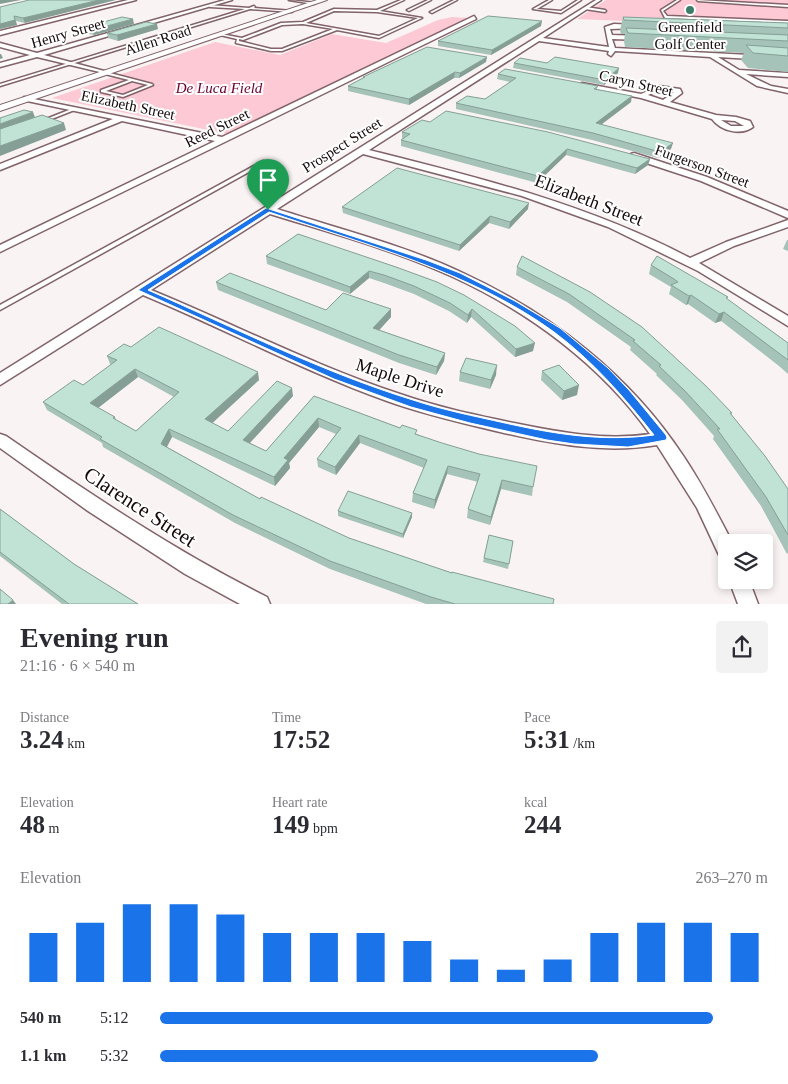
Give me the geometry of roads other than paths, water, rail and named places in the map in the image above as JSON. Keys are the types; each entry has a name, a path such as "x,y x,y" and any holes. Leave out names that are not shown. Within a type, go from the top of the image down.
{"main road":[{"name":"Allen Road","path":"0,108 324,0"}],"street":[{"path":"0,33 134,0"},
{"name":"Henry Street","path":"0,65 230,0"},
{"path":"291,0 314,4"},
{"name":"Prospect Street","path":"0,380 362,150 434,109 534,41 600,0"},
{"name":"Reed Street","path":"0,249 474,18"},
{"path":"612,52 608,26 643,27"},
{"path":"609,37 649,39"},
{"path":"534,41 612,52 788,59"},
{"name":"Elizabeth Street","path":"0,45 106,73"},
{"path":"417,46 434,49"},
{"path":"714,57 762,86 778,91 788,91"},
{"path":"738,72 788,75"},
{"name":"Caryn Street","path":"578,84 642,96 715,117"},
{"path":"642,96 656,88 664,87 677,91 678,93 664,102"},
{"name":"Elizabeth Street","path":"27,99 223,140"},
{"path":"0,166 121,119"},
{"name":"Elizabeth Street","path":"362,150 548,201 617,228 691,262 788,322"},
{"name":"Furgerson Street","path":"629,154 704,179 788,215"},
{"path":"268,210 423,261 457,275 512,303 557,330 605,371 642,411 683,467 719,534"},
{"path":"691,262 730,244 788,223"},
{"name":"Maple Drive","path":"142,290 338,376 411,403 470,419 565,439 628,443 662,438"},
{"name":"Clarence Street","path":"0,440 60,483 188,566 260,604"},
{"path":"742,589 748,604"}],"lane":[{"path":"377,11 404,0"},
{"path":"408,10 430,0"},
{"path":"431,12 456,0"},
{"path":"551,0 533,9 561,12 580,0"},
{"path":"679,0 662,11 666,17 788,22"},
{"path":"698,0 788,6"},
{"path":"210,6 254,7 292,11"},
{"path":"0,85 254,7"},
{"path":"586,8 604,11"},
{"path":"221,35 238,39 282,24 303,23 379,37 421,18 377,11 334,10 303,23"},
{"path":"238,39 237,42 272,50 282,50 337,29"},
{"path":"106,73 151,85 123,96 102,91 132,80"},
{"path":"41,121 75,109"},
{"path":"0,308 265,162"}],"place":[{"name":"Greenfield Golf Center","path":"690,10"}],"park label":[{"name":"De Luca Field","path":"219,88"}]}
